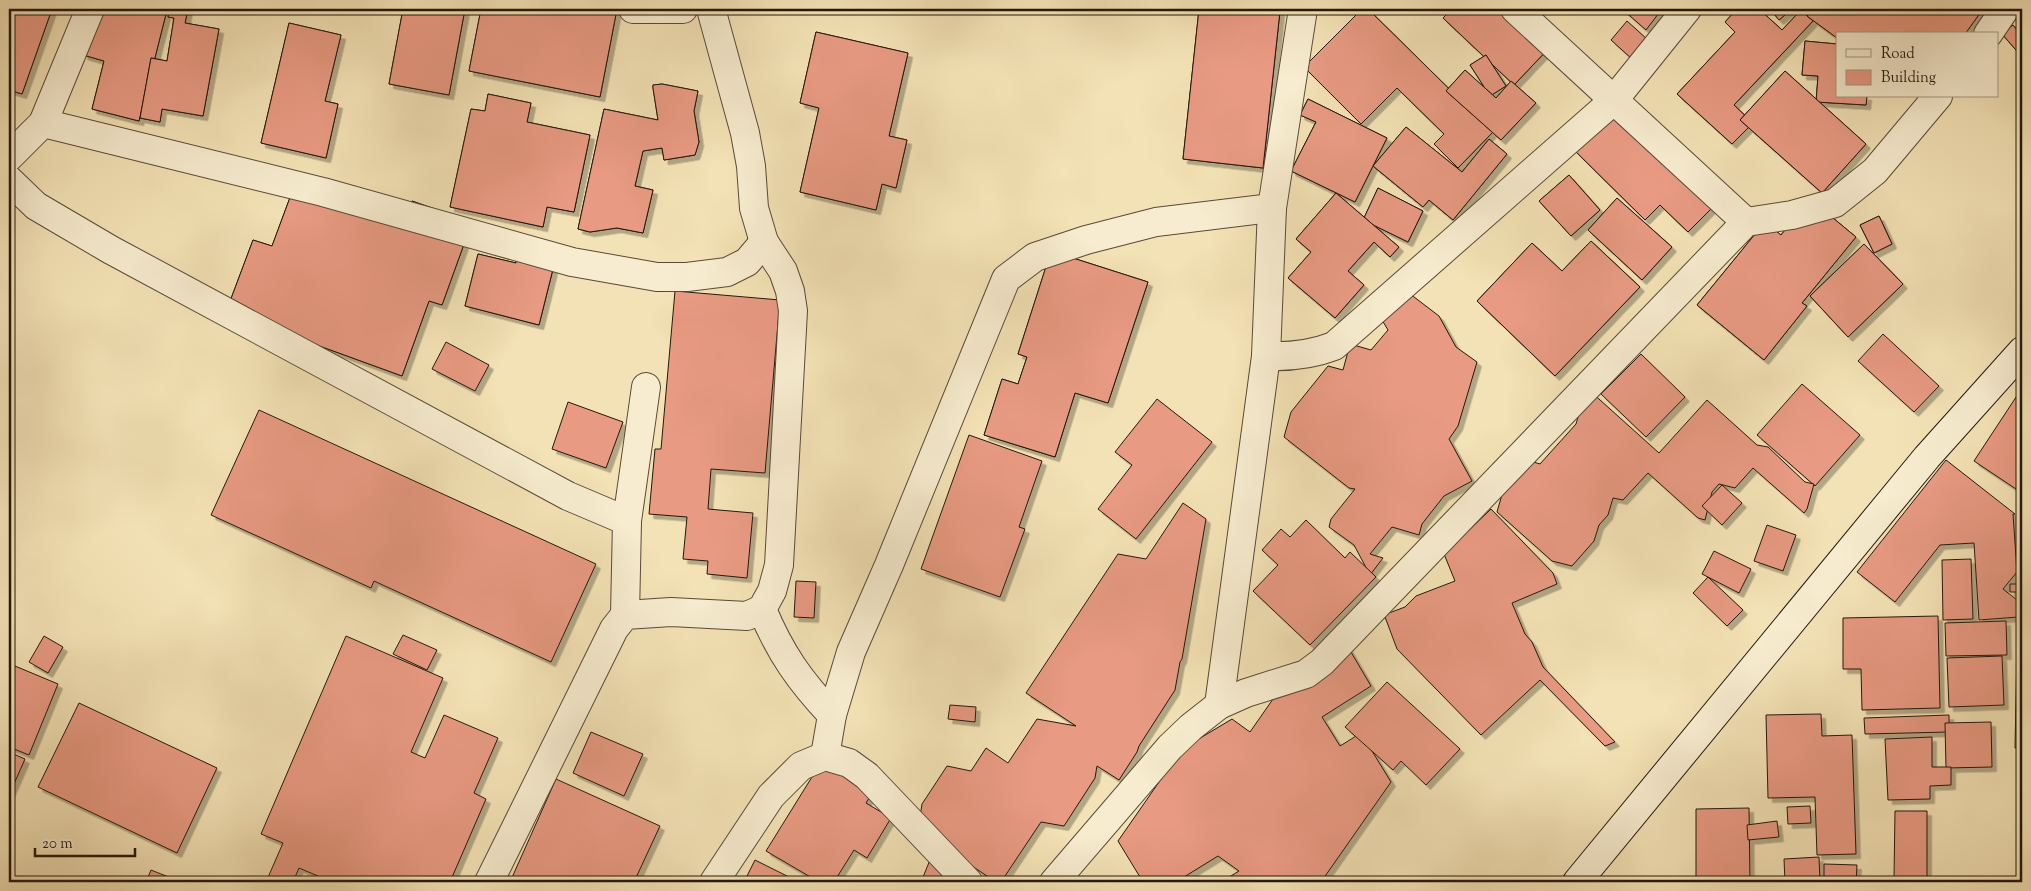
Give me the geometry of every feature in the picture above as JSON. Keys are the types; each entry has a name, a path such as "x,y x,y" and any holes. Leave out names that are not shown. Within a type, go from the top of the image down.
{"street":[{"path":"9,157 43,123 90,9"},
{"path":"633,9 683,9"},
{"path":"625,615 671,612 747,616 762,609 772,591 779,565 793,311 790,291 783,271 764,242 754,208 745,133 711,9"},
{"path":"1219,705 1266,356 1272,208 1303,9"},
{"path":"1515,9 1746,222"},
{"path":"1266,356 1287,357 1316,353 1334,346 1613,101 1687,9"},
{"path":"1989,32 2005,9"},
{"path":"1054,882 1170,747 1190,727 1219,705 1246,693 1306,674 1322,662 1746,222 1792,215 1835,203 1876,170 1936,98"},
{"path":"43,123 323,192 572,262 658,277 687,277 727,272 747,262 764,242"},
{"path":"9,180 36,206 111,250 568,496 627,521"},
{"path":"825,756 832,715 851,652 889,565 1006,279 1035,258 1086,240 1156,222 1272,208"},
{"path":"1577,882 1928,457 2022,351"},
{"path":"490,882 614,628 625,615 627,521 646,387"},
{"path":"762,609 774,637 805,686 832,715"},
{"path":"714,882 771,796 801,766 825,756 848,763 867,776 968,882"}],"building":[{"path":"9,9 52,9 22,94 9,90"},
{"path":"9,9 52,9 22,94 9,90"},
{"path":"95,9 167,10 139,121 92,109 104,61 83,55"},
{"path":"95,9 167,10 139,121 92,109 104,61 83,55"},
{"path":"170,9 188,9 185,23 219,29 203,116 162,109 160,122 140,118 151,58 167,61 174,18 168,17"},
{"path":"170,9 188,9 185,23 219,29 203,116 162,109 160,122 140,118 151,58 167,61 174,18 168,17"},
{"path":"403,9 465,9 449,95 389,84"},
{"path":"403,9 465,9 449,95 389,84"},
{"path":"481,9 617,9 600,97 469,71"},
{"path":"481,9 617,9 600,97 469,71"},
{"path":"1199,9 1280,11 1263,168 1183,159"},
{"path":"1199,9 1280,11 1263,168 1183,159"},
{"path":"1362,9 1368,9 1493,132 1458,168 1434,144 1444,134 1397,88 1361,124 1304,67"},
{"path":"1362,9 1368,9 1493,132 1458,168 1434,144 1444,134 1397,88 1361,124 1304,67"},
{"path":"1452,9 1509,9 1550,47 1514,85 1443,18"},
{"path":"1452,9 1509,9 1550,47 1514,85 1443,18"},
{"path":"1622,9 1662,9 1646,30"},
{"path":"1737,9 1759,9 1782,30 1801,10 1813,21 1734,105 1753,123 1732,144 1677,94 1735,32 1725,22"},
{"path":"1737,9 1759,9 1782,30 1801,10 1813,21 1734,105 1753,123 1732,144 1677,94 1735,32 1725,22"},
{"path":"1770,9 1792,9 1779,20"},
{"path":"1770,9 1792,9 1779,20"},
{"path":"1813,9 1983,9 1966,32 1836,32 1836,37 1807,16"},
{"path":"1813,9 1983,9 1966,32 1836,32 1836,37 1807,16"},
{"path":"1627,21 1648,40 1632,59 1611,40"},
{"path":"289,23 341,35 325,101 338,104 326,158 261,143"},
{"path":"289,23 341,35 325,101 338,104 326,158 261,143"},
{"path":"2013,25 2017,30 2022,25 2022,57 2002,34"},
{"path":"2013,25 2017,30 2022,25 2022,57 2002,34"},
{"path":"816,32 908,53 889,136 907,140 896,188 882,184 876,210 800,192 819,108 800,103"},
{"path":"816,32 908,53 889,136 907,140 896,188 882,184 876,210 800,192 819,108 800,103"},
{"path":"1805,41 1836,44 1836,98 1867,98 1866,105 1816,102 1818,76 1802,75"},
{"path":"1805,41 1836,44 1836,98 1867,98 1866,105 1816,102 1818,76 1802,75"},
{"path":"1486,55 1506,86 1490,96 1470,65"},
{"path":"1486,55 1506,86 1490,96 1470,65"},
{"path":"1465,70 1496,98 1511,81 1536,103 1501,140 1446,91"},
{"path":"1465,70 1496,98 1511,81 1536,103 1501,140 1446,91"},
{"path":"1785,71 1866,144 1822,193 1740,120"},
{"path":"1785,71 1866,144 1822,193 1740,120"},
{"path":"662,84 698,91 694,111 699,142 695,155 664,160 662,148 643,151 635,186 653,190 643,233 617,228 590,232 578,229 604,109 658,120 653,85"},
{"path":"662,84 698,91 694,111 699,142 695,155 664,160 662,148 643,151 635,186 653,190 643,233 617,228 590,232 578,229 604,109 658,120 653,85"},
{"path":"488,94 531,103 527,122 590,135 574,212 547,207 543,227 450,207 471,109 485,111"},
{"path":"488,94 531,103 527,122 590,135 574,212 547,207 543,227 450,207 471,109 485,111"},
{"path":"1605,97 1714,206 1688,232 1660,205 1645,220 1563,139"},
{"path":"1605,97 1714,206 1688,232 1660,205 1645,220 1563,139"},
{"path":"1308,99 1387,138 1355,202 1291,171 1316,122 1300,115"},
{"path":"1308,99 1387,138 1355,202 1291,171 1316,122 1300,115"},
{"path":"1406,127 1462,172 1489,139 1507,154 1453,220 1429,200 1423,207 1373,166"},
{"path":"1406,127 1462,172 1489,139 1507,154 1453,220 1429,200 1423,207 1373,166"},
{"path":"1569,175 1600,210 1571,236 1539,201"},
{"path":"1569,175 1600,210 1571,236 1539,201"},
{"path":"295,184 409,208 412,201 472,222 442,305 429,301 402,376 226,312 253,240 272,246"},
{"path":"295,184 409,208 412,201 472,222 442,305 429,301 402,376 226,312 253,240 272,246"},
{"path":"1378,188 1423,211 1408,242 1363,220"},
{"path":"1378,188 1423,211 1408,242 1363,220"},
{"path":"1336,193 1399,247 1390,257 1374,242 1348,271 1364,285 1335,318 1288,278 1311,252 1296,239"},
{"path":"1336,193 1399,247 1390,257 1374,242 1348,271 1364,285 1335,318 1288,278 1311,252 1296,239"},
{"path":"1617,198 1672,247 1642,280 1588,230"},
{"path":"1617,198 1672,247 1642,280 1588,230"},
{"path":"1810,199 1856,237 1802,303 1807,306 1764,360 1697,305 1765,222 1781,235"},
{"path":"1810,199 1856,237 1802,303 1807,306 1764,360 1697,305 1765,222 1781,235"},
{"path":"1879,216 1892,244 1874,253 1860,225"},
{"path":"1879,216 1892,244 1874,253 1860,225"},
{"path":"1591,241 1640,287 1555,376 1477,301 1532,243 1562,271"},
{"path":"1591,241 1640,287 1555,376 1477,301 1532,243 1562,271"},
{"path":"1864,244 1903,284 1848,337 1810,296"},
{"path":"1864,244 1903,284 1848,337 1810,296"},
{"path":"1051,251 1148,282 1108,403 1075,393 1055,457 984,435 1002,379 1018,384 1027,357 1018,354"},
{"path":"1051,251 1148,282 1108,403 1075,393 1055,457 984,435 1002,379 1018,384 1027,357 1018,354"},
{"path":"478,254 516,263 516,259 553,269 539,325 465,306"},
{"path":"478,254 516,263 516,259 553,269 539,325 465,306"},
{"path":"1397,284 1439,316 1456,347 1477,362 1458,426 1449,439 1472,481 1444,496 1422,524 1419,535 1392,527 1370,554 1383,558 1370,575 1354,545 1329,527 1331,519 1355,489 1349,488 1284,437 1291,412 1328,366 1343,370 1350,344 1371,350 1388,330 1376,310"},
{"path":"675,291 780,300 765,473 711,469 708,509 753,513 747,578 707,574 708,561 683,559 687,517 649,514 655,449 661,449"},
{"path":"1883,334 1939,386 1914,412 1858,361"},
{"path":"446,342 489,365 475,391 432,369"},
{"path":"1641,354 1685,397 1646,437 1601,394"},
{"path":"1802,384 1860,435 1815,486 1757,435"},
{"path":"2022,388 2022,493 1974,461"},
{"path":"1590,391 1659,453 1707,400 1757,445 1768,447 1805,482 1814,484 1807,509 1804,513 1753,468 1735,488 1719,484 1712,492 1705,520 1698,518 1648,473 1623,500 1613,498 1608,515 1599,525 1594,541 1572,566 1552,561 1497,512 1505,484 1527,460 1540,464 1576,424 1583,400"},
{"path":"1157,399 1212,442 1136,539 1098,509 1132,465 1115,452"},
{"path":"568,402 623,422 606,468 552,449"},
{"path":"259,410 596,564 551,662 374,581 371,588 211,515"},
{"path":"969,435 1042,461 1019,527 1025,529 1000,597 921,569"},
{"path":"1946,460 2015,514 2013,514 2017,572 2003,589 2017,600 2018,617 1979,620 1974,543 1940,545 1895,602 1857,572"},
{"path":"1722,485 1742,503 1722,525 1702,506"},
{"path":"1183,503 1206,519 1175,690 1119,780 1097,766 1095,778 1064,826 1041,822 1001,882 996,882 918,830 922,804 947,766 971,771 986,748 1008,763 1037,719 1076,726 1026,693 1118,554 1146,559"},
{"path":"1491,509 1553,573 1557,584 1512,603 1525,634 1532,642 1543,667 1615,742 1605,746 1540,680 1481,735 1397,649 1385,617 1389,613 1405,607 1416,596 1455,581 1444,554"},
{"path":"1306,520 1345,558 1350,552 1376,577 1310,645 1253,591 1278,565 1262,550 1281,529 1290,537"},
{"path":"1767,525 1796,535 1783,571 1754,561"},
{"path":"1714,551 1751,569 1739,593 1702,574"},
{"path":"1971,559 1973,619 1943,620 1942,560"},
{"path":"2021,562 2022,592 2010,592 2010,584 2021,584"},
{"path":"1708,577 1743,610 1727,626 1693,593"},
{"path":"796,581 816,582 814,618 794,617"},
{"path":"1938,616 1940,708 1862,710 1861,669 1843,669 1843,618"},
{"path":"2006,621 2007,655 1946,656 1945,623"},
{"path":"403,635 437,650 427,670 393,654"},
{"path":"44,636 63,647 48,673 29,662"},
{"path":"346,636 443,678 411,752 425,758 444,715 498,738 474,793 486,799 450,882 332,882 299,868 293,882 266,882 283,843 261,834"},
{"path":"1348,647 1371,686 1322,717 1340,746 1361,733 1391,782 1321,882 1221,882 1239,871 1218,856 1176,882 1143,882 1118,841 1182,749 1232,719 1250,732 1280,689"},
{"path":"2017,647 2022,647 2022,749 2015,748"},
{"path":"2002,656 2004,705 1949,707 1947,658"},
{"path":"15,666 58,684 29,755 9,747 9,682"},
{"path":"1387,682 1460,749 1426,785 1401,761 1393,770 1345,727"},
{"path":"79,703 217,768 177,853 38,787"},
{"path":"950,705 976,707 975,722 948,719"},
{"path":"1821,714 1822,736 1852,735 1856,854 1817,855 1815,797 1768,798 1766,715"},
{"path":"1949,715 1949,732 1865,734 1864,718"},
{"path":"1991,722 1992,767 1946,768 1945,723"},
{"path":"591,732 643,754 624,796 573,773"},
{"path":"1932,737 1932,767 1951,767 1951,785 1930,786 1930,799 1888,800 1885,739"},
{"path":"9,752 25,759 10,793 9,793"},
{"path":"825,756 876,787 866,803 891,818 867,858 854,850 834,882 819,882 766,851"},
{"path":"556,779 660,826 634,882 510,882"},
{"path":"1810,806 1811,823 1788,824 1787,807"},
{"path":"1749,808 1750,882 1696,882 1696,809"},
{"path":"1895,811 1927,811 1927,878 1894,878"},
{"path":"1777,821 1779,837 1748,840 1747,825"},
{"path":"932,855 973,882 921,882"},
{"path":"1819,857 1820,882 1785,882 1784,859"},
{"path":"755,860 799,882 744,882"},
{"path":"1824,864 1857,865 1856,882 1824,882"},
{"path":"151,870 181,882 146,882"}]}
